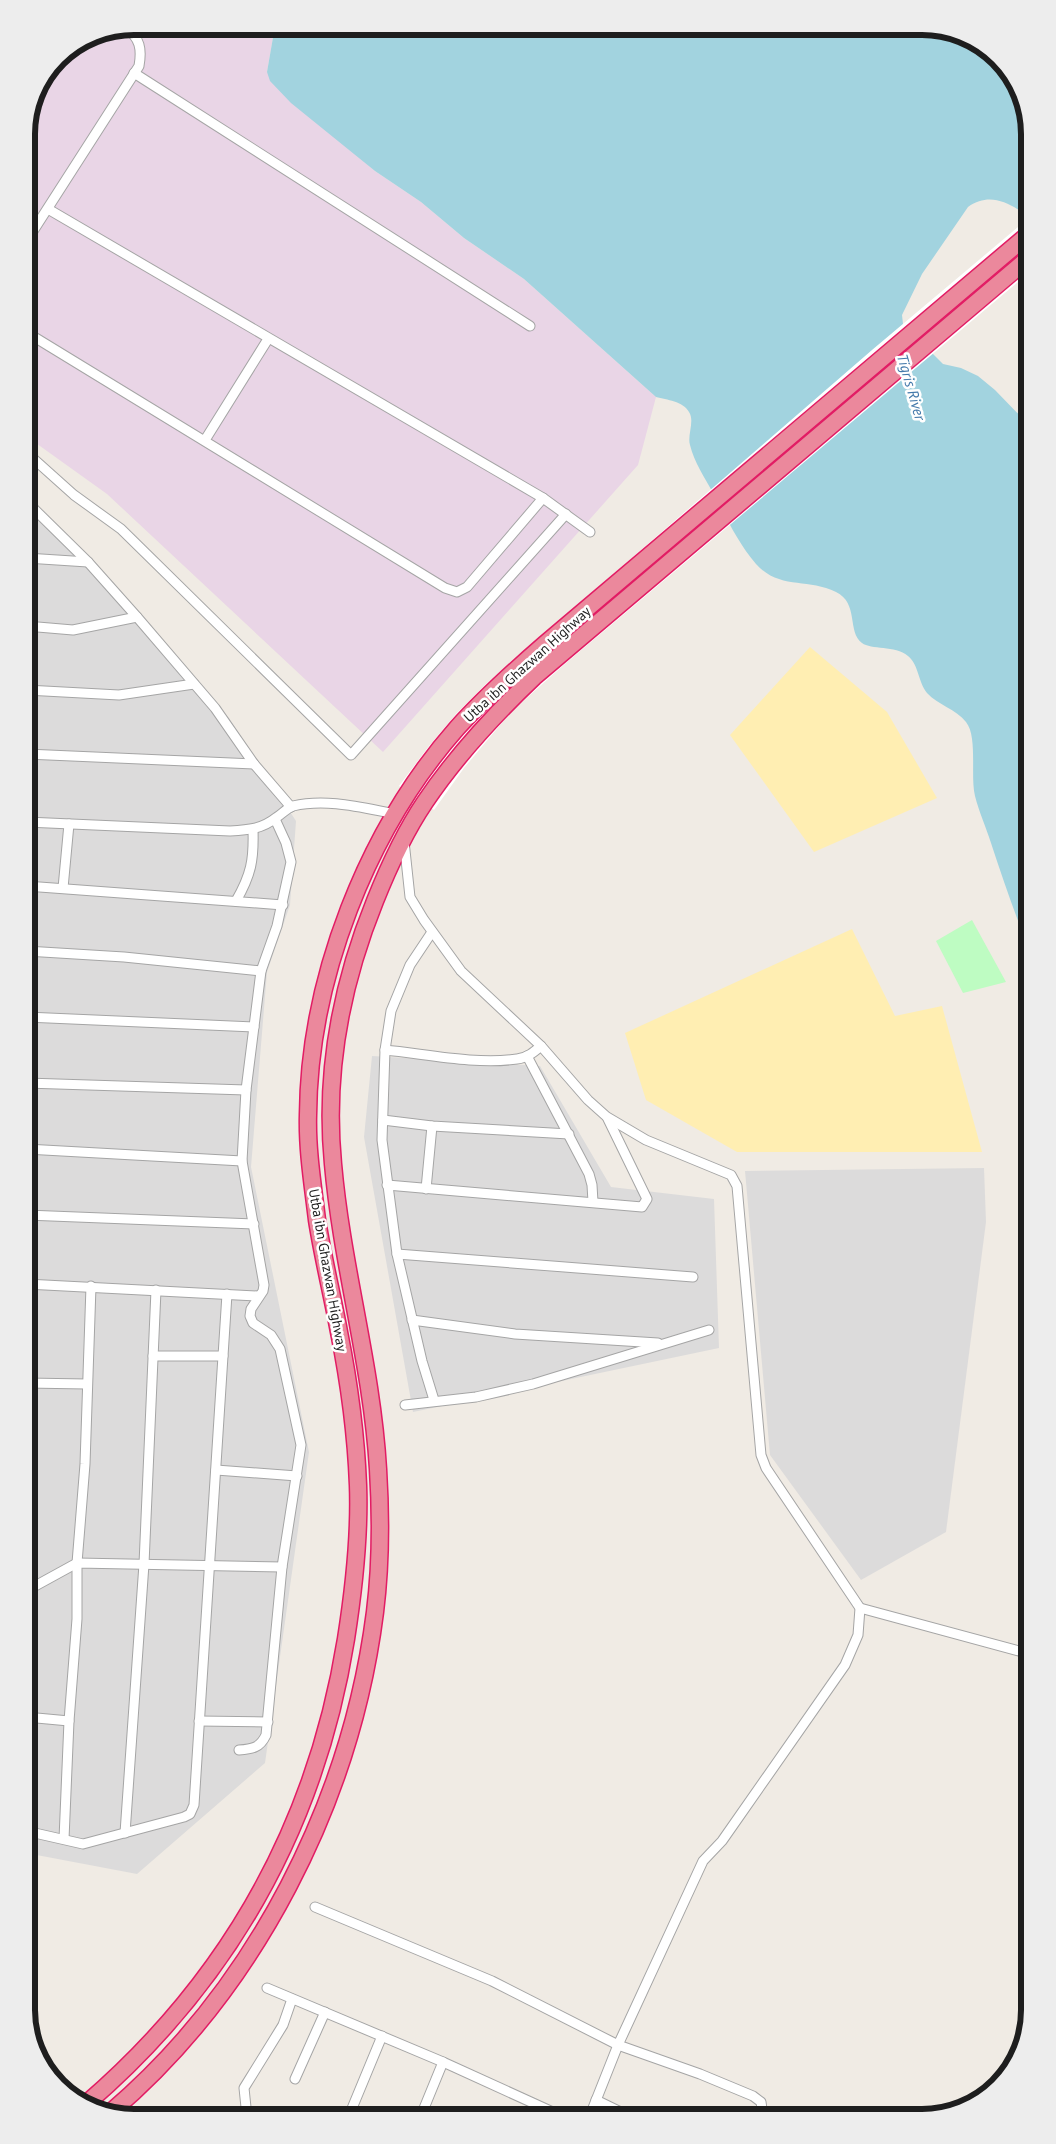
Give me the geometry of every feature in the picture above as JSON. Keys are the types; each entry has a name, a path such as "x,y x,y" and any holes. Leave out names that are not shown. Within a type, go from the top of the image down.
{"highway":[{"name":"Utba ibn Ghazwan Highway","path":"91,2099 138,2055 176,2015 210,1974 244,1923 277,1861 300,1809 320,1752 336,1693 354,1584 358,1534 358,1483 354,1433 340,1334 317,1220 310,1151 308,1094 316,1022 326,975 334,949 364,875 396,814 438,751 458,728 523,664 1021,241"},
{"name":"Utba ibn Ghazwan Highway","path":"116,2107 160,2067 194,2029 227,1986 261,1934 289,1883 314,1830 345,1748 360,1692 372,1635 379,1577 378,1469 370,1389 344,1247 333,1166 331,1087 338,1024 354,957 382,882 424,803 473,740 534,677 1021,265"}],"street":[{"path":"35,228 139,66 142,52 137,38 134,35"},
{"path":"134,73 530,326"},
{"path":"48,209 543,498 590,532"},
{"path":"35,337 445,588 457,592 468,587 543,498"},
{"path":"205,440 268,339"},
{"path":"35,460 74,495 121,530 351,755 566,514"},
{"path":"35,510 88,562 137,617 215,708 254,764 291,807"},
{"path":"35,559 88,562"},
{"path":"35,627 73,630 137,617"},
{"path":"35,690 119,695 194,684"},
{"path":"35,754 254,764"},
{"path":"35,822 253,830 275,819 291,807 322,803 342,804 396,814"},
{"path":"239,1750 254,1749 262,1743 266,1735 282,1566 301,1445 280,1349 271,1335 253,1323 250,1316 251,1309 264,1285 242,1161 246,1090 261,971 267,958 282,905 290,862 286,843 275,819"},
{"path":"64,888 69,824"},
{"path":"236,901 251,870 254,852 253,830"},
{"path":"404,838 410,898 461,971 540,1046 588,1100 607,1117 646,1140 731,1175 736,1186 762,1455 766,1468 860,1608 858,1635 846,1665 722,1841 703,1861 618,2045 592,2109"},
{"path":"35,886 282,905"},
{"path":"432,932 410,965 391,1011 385,1050 382,1140 397,1254 422,1361 434,1400"},
{"path":"35,952 124,957 261,971"},
{"path":"35,1017 254,1027"},
{"path":"385,1050 479,1059 518,1059 527,1056 540,1046"},
{"path":"527,1056 589,1174 593,1202"},
{"path":"35,1083 246,1090"},
{"path":"387,1185 642,1207 647,1200 634,1169 607,1117"},
{"path":"383,1120 432,1126 569,1134"},
{"path":"426,1189 432,1126"},
{"path":"35,1150 242,1161"},
{"path":"35,1215 254,1224"},
{"path":"397,1254 693,1277"},
{"path":"35,1284 258,1296"},
{"path":"64,1839 69,1721 77,1619 77,1563 85,1464 91,1286"},
{"path":"125,1833 144,1564 156,1290"},
{"path":"35,1834 83,1844 190,1814 194,1805 227,1294"},
{"path":"412,1320 515,1334 667,1344"},
{"path":"405,1405 434,1400 476,1397 533,1384 709,1330"},
{"path":"153,1356 223,1356"},
{"path":"35,1383 87,1384"},
{"path":"216,1470 297,1476"},
{"path":"35,1586 77,1563 282,1566"},
{"path":"860,1608 1021,1652"},
{"path":"35,1718 69,1721"},
{"path":"199,1721 268,1722"},
{"path":"315,1907 492,1981 618,2045 700,2074 753,2096 761,2102 762,2109"},
{"path":"267,1988 443,2062 546,2109"},
{"path":"246,2109 244,2088 283,2024 292,1999"},
{"path":"295,2079 325,2012"},
{"path":"352,2109 382,2036"},
{"path":"424,2109 443,2062"},
{"path":"596,2100 614,2109"}],"shaded area":[{"path":"127,35 273,35 267,72 375,171 421,202 464,238 524,279 656,397 638,465 383,752 107,494 35,442 35,127 38,108 48,84 59,69 84,48 108,38"},
{"path":"35,503 229,718 296,821 290,905 267,972 251,1167 309,1452 265,1763 137,1874 35,1855"},
{"path":"372,1056 540,1066 611,1187 714,1199 719,1348 413,1412 364,1137"},
{"path":"984,1168 986,1222 946,1532 861,1580 770,1455 745,1171"}],"sand":[{"path":"810,647 887,712 937,798 814,852 730,735"},
{"path":"852,929 895,1016 942,1006 982,1152 737,1152 646,1100 625,1033"}],"green space":[{"path":"972,920 1006,982 963,993 936,941"}],"water":[{"name":"Tigris River","path":"273,35 929,35 954,40 972,48 1001,74 1016,102 1021,127 1021,212 1008,204 992,200 976,202 968,207 922,274 902,315 903,324 943,364 961,368 978,376 995,390 1021,417 1021,928 975,796 973,747 970,729 962,718 927,693 912,660 897,650 862,643 855,632 848,603 836,592 815,585 784,581 765,572 756,564 733,530 694,458 689,441 691,416 683,405 656,397 524,279 464,238 421,202 375,171 291,103 270,81 267,72"}],"pier":[{"path":"1021,225 1021,280 566,663 511,712 464,768 434,810 399,786 456,714 486,684 872,350"}]}
